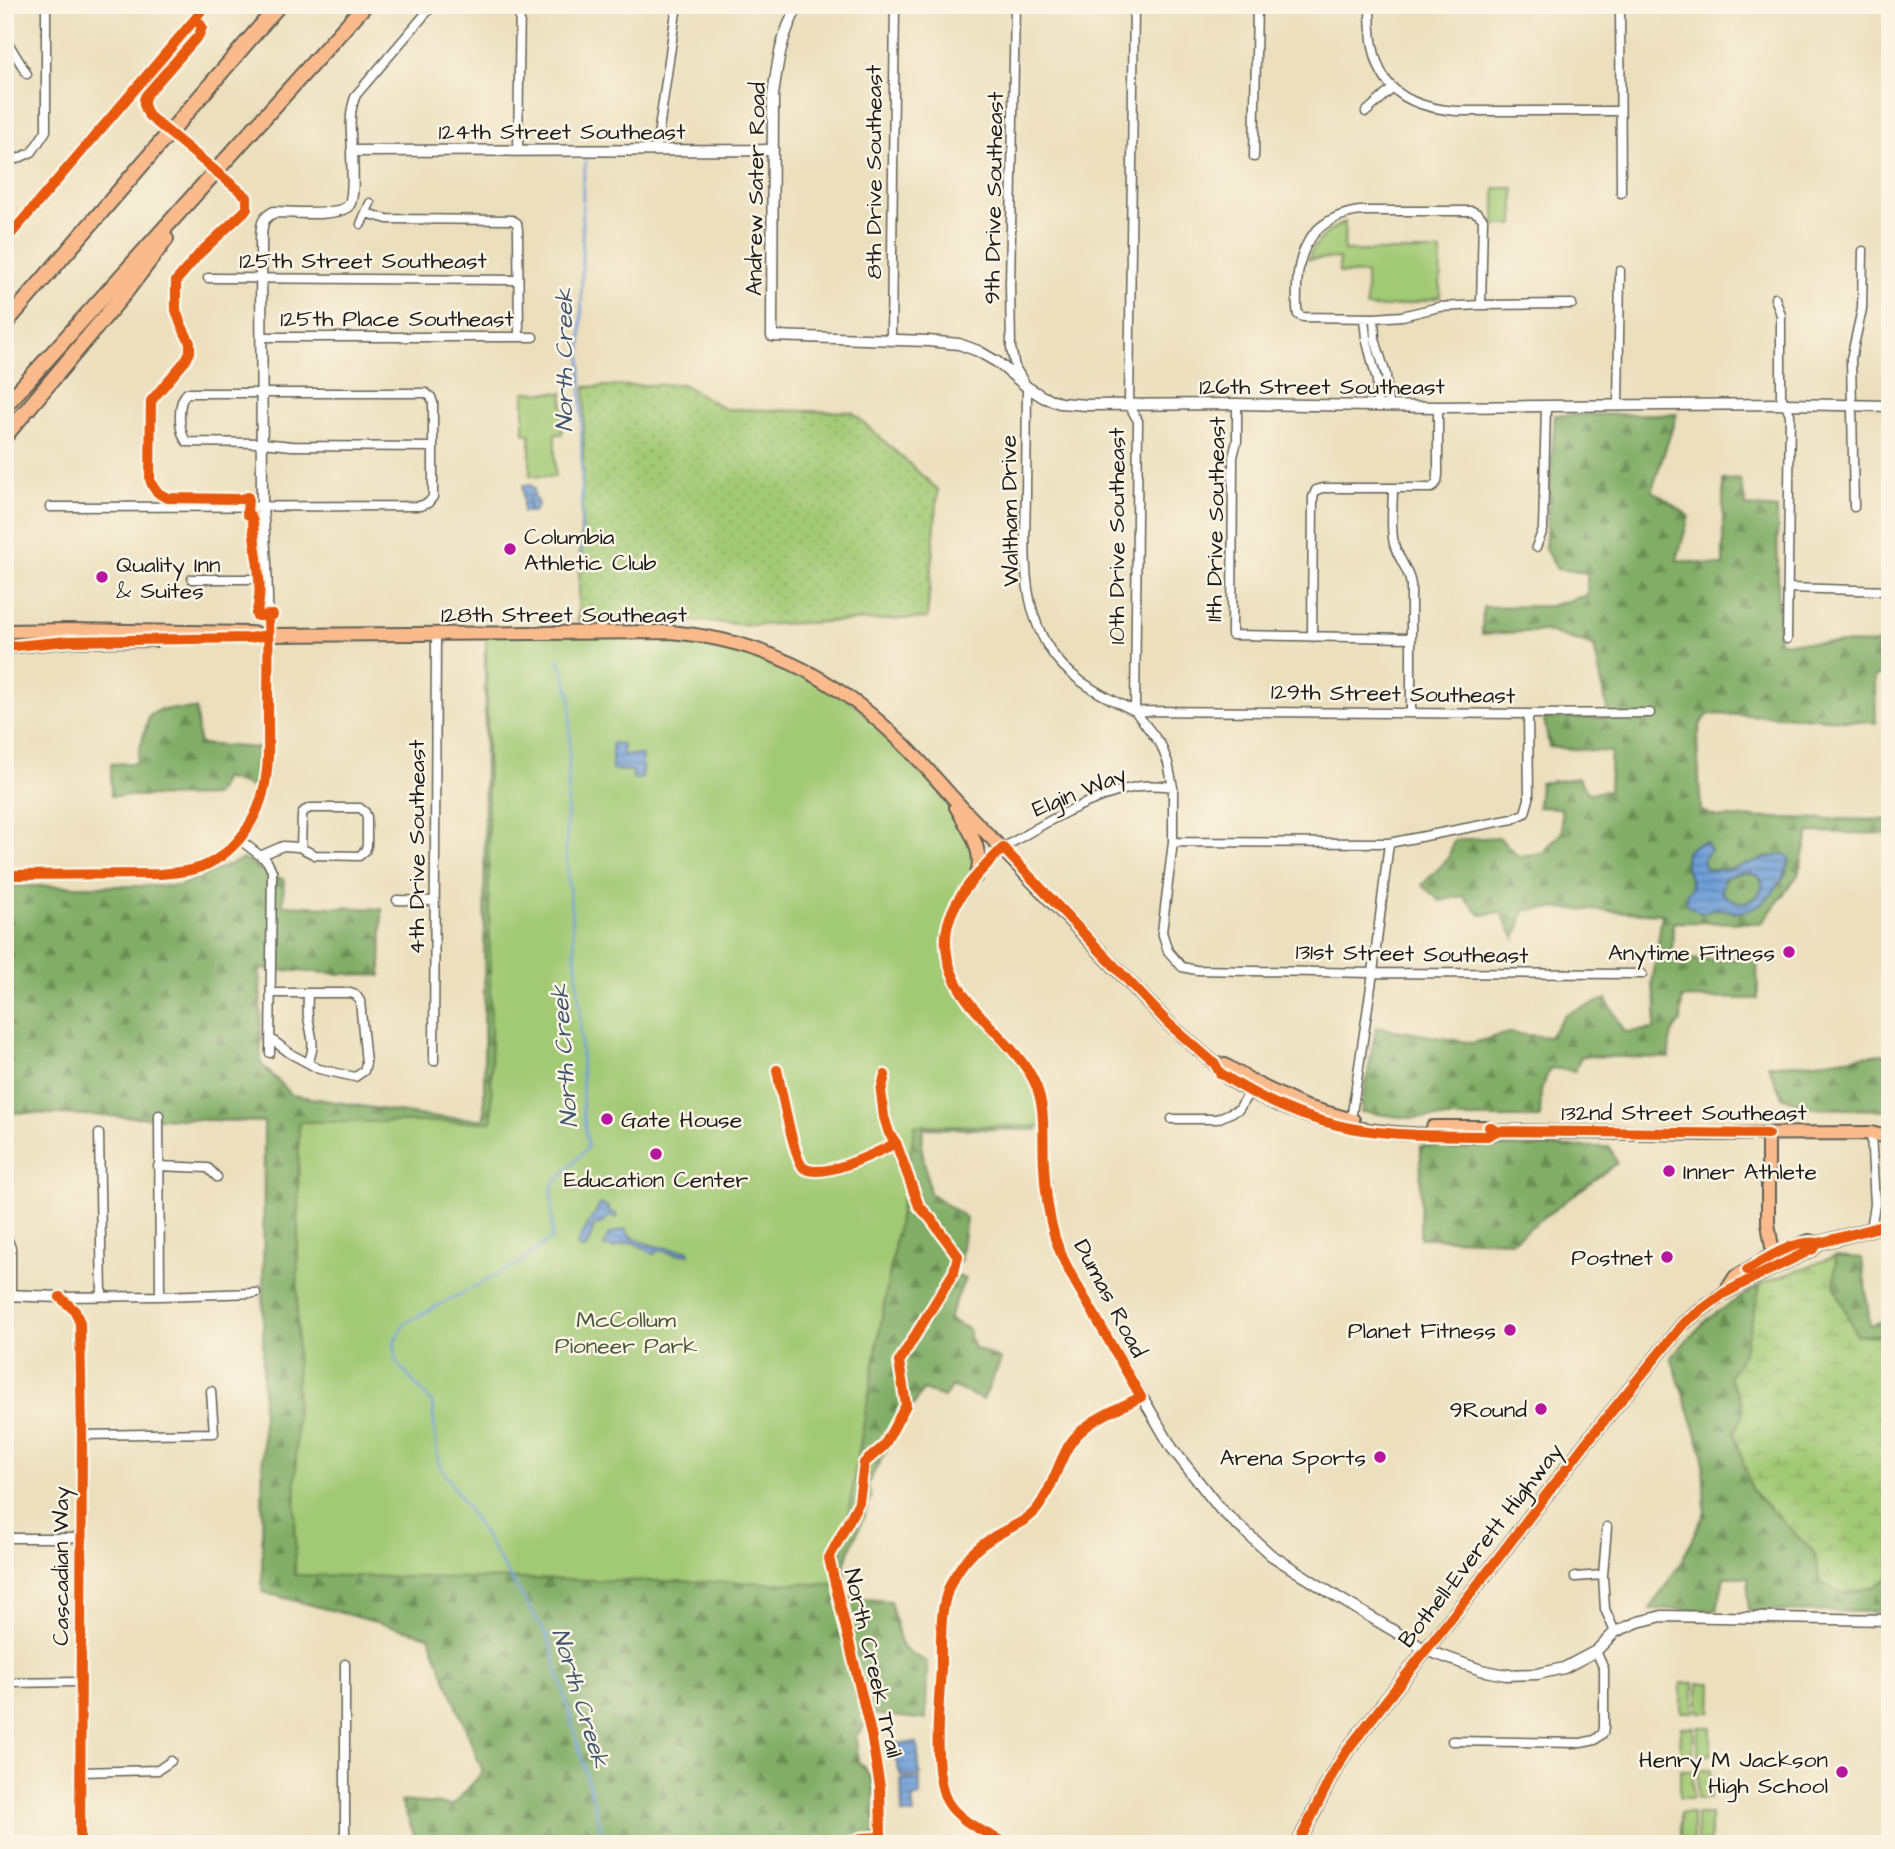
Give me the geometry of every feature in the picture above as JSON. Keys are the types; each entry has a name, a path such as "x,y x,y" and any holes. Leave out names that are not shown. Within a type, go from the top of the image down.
{"highway":[{"path":"5,324 279,5"},
{"path":"5,406 365,5"},
{"path":"5,436 124,294 224,162"}],"main road":[{"name":"128th Street Southeast","path":"6,631 268,635 670,632 743,645 774,655 839,689 897,737 1082,932"},
{"path":"68,641 80,635 116,635 127,631"},
{"name":"128th Street Southeast","path":"5,647 68,641 249,638 268,635"},
{"path":"945,788 976,845 979,863 976,877"},
{"name":"132nd Street Southeast","path":"1082,932 1169,1024 1215,1064 1220,1073 1274,1104 1350,1128 1390,1133 1487,1136 1497,1131"},
{"name":"132nd Street Southeast","path":"1215,1064 1225,1065 1255,1083 1303,1105 1351,1120 1372,1123 1418,1127 1487,1127 1497,1131 1871,1133 1890,1128"},
{"path":"1751,1279 1773,1254 1768,1223 1768,1133"},
{"name":"132nd Street Southeast","path":"1871,1133 1890,1138"},
{"name":"Bothell-Everett Highway","path":"1723,1294 1735,1277 1773,1254 1809,1241 1819,1243 1890,1224"},
{"name":"Bothell-Everett Highway","path":"1298,1844 1348,1749 1584,1444 1659,1352 1684,1324 1723,1294 1813,1249 1819,1243"}],"street":[{"path":"5,159 17,159 32,152 46,131 46,5"},
{"path":"5,876 183,872 223,856 240,840 252,823 260,804 268,769 268,635 261,507 261,224 266,216 274,212 335,212 350,204 351,106 356,95 433,5"},
{"path":"519,151 520,5"},
{"path":"656,150 677,5"},
{"name":"Andrew Sater Road","path":"772,336 773,96 781,44 799,5"},
{"name":"8th Drive Southeast","path":"891,340 895,5"},
{"name":"9th Drive Southeast","path":"1015,5 1011,348 1015,367 1027,387"},
{"name":"10th Drive Southeast","path":"1134,5 1129,405 1138,421 1135,711"},
{"path":"1254,157 1257,5"},
{"path":"1370,5 1371,35 1383,75 1392,89 1415,103 1437,109 1620,111"},
{"path":"1620,5 1621,193"},
{"path":"5,38 27,74"},
{"path":"1366,112 1392,89"},
{"name":"124th Street Southeast","path":"352,151 773,150"},
{"path":"361,224 370,203"},
{"path":"1481,304 1483,219 1472,211 1349,212 1321,226 1302,252 1297,269 1298,314 1309,318 1402,316 1439,307 1481,304 1572,304"},
{"path":"366,213 387,219 512,220 517,223 519,337"},
{"path":"1854,507 1851,359 1861,309 1863,251"},
{"path":"1618,405 1620,271"},
{"name":"125th Street Southeast","path":"208,278 518,280"},
{"path":"1775,298 1781,315 1781,396 1790,414 1787,639"},
{"path":"1364,318 1382,405"},
{"path":"1374,318 1375,339 1385,375 1382,405"},
{"name":"126th Street Southeast","path":"772,336 959,344 997,362 1043,397 1087,405 1890,406"},
{"name":"125th Place Southeast","path":"261,337 533,337"},
{"name":"Waltham Drive","path":"1027,387 1025,561 1027,590 1034,614 1056,659 1084,684 1135,711"},
{"path":"50,507 420,506 433,497 433,402 426,393 187,393 181,402 181,433 187,442 432,447"},
{"name":"11th Drive Southeast","path":"1237,404 1237,441 1233,457 1232,635 1312,637"},
{"path":"1536,547 1543,530 1546,406"},
{"path":"1411,638 1312,637 1313,497 1316,490 1323,488 1432,488 1438,475 1438,407"},
{"path":"1393,488 1393,540 1409,573 1411,585 1411,712"},
{"path":"192,579 265,579"},
{"path":"1788,588 1890,591"},
{"name":"4th Drive Southeast","path":"434,1061 436,634"},
{"path":"1135,711 1161,745 1168,763 1173,787 1173,842 1388,843 1513,819 1525,813 1529,799 1528,714"},
{"name":"129th Street Southeast","path":"1135,711 1650,713"},
{"name":"Elgin Way","path":"1003,848 1053,818 1116,792 1144,786 1173,787"},
{"path":"260,856 283,846 301,848 315,855 359,856 368,845 368,817 360,808 310,808 302,815 301,848"},
{"path":"240,840 267,861 272,872 270,1053"},
{"name":"131st Street Southeast","path":"1173,842 1162,932 1168,951 1182,967 1196,970 1373,973 1642,974"},
{"path":"1351,1120 1373,973 1388,843"},
{"name":"Dumas Road","path":"1003,848 962,894 953,909 947,925 945,944 949,968 964,996 1015,1054 1029,1072 1039,1092 1044,1111 1047,1202 1056,1241 1072,1278 1172,1448 1220,1509 1271,1555 1426,1650 1481,1670 1506,1675 1537,1674 1564,1668 1596,1651 1615,1632"},
{"path":"397,900 435,901"},
{"path":"271,993 356,995 360,1001 366,1063 364,1071 355,1077 319,1069 291,1054 271,1039"},
{"path":"308,993 308,1017 313,1036 313,1052 308,1062"},
{"path":"1172,1119 1217,1119 1239,1109 1250,1091"},
{"path":"159,1115 160,1296"},
{"path":"1871,1133 1875,1204 1871,1229"},
{"path":"99,1134 102,1296"},
{"path":"158,1166 208,1168 217,1177"},
{"path":"5,1233 11,1248 8,1295 60,1297 256,1293"},
{"name":"Cascadian Way","path":"60,1297 75,1311 80,1323 80,1844"},
{"path":"82,1435 214,1433 211,1391"},
{"path":"1007,1844 967,1823 952,1808 940,1784 938,1760 942,1624 947,1591 970,1555 992,1538 1034,1513 1047,1495 1074,1438 1087,1426 1141,1397"},
{"path":"1607,1527 1603,1575 1605,1609 1615,1632 1637,1622 1662,1616 1890,1620"},
{"path":"5,1538 81,1538"},
{"path":"1575,1577 1603,1575"},
{"path":"1452,1741 1581,1743 1595,1740 1603,1733 1604,1727 1604,1669 1596,1651"},
{"path":"345,1664 345,1844"},
{"path":"5,1683 79,1682"},
{"path":"80,1772 158,1770 171,1761"}],"green space":[{"path":"1495,188 1514,188 1514,225 1495,225"},
{"path":"1345,222 1344,251 1441,251 1440,297 1395,306 1366,307 1366,274 1339,273 1339,258 1308,259 1323,237"},
{"path":"682,384 725,409 852,412 938,490 927,618 752,625 694,621 578,621 585,387"},
{"path":"524,392 563,393 562,434 555,434 555,477 530,476 530,434 524,434"},
{"path":"1677,414 1652,490 1689,516 1677,560 1723,566 1723,480 1740,479 1746,506 1777,509 1779,642 1890,644 1890,669 1875,677 1876,723 1709,714 1701,723 1697,741 1701,811 1717,817 1890,820 1890,834 1809,832 1798,875 1762,923 1673,922 1672,960 1757,959 1758,999 1682,998 1681,1022 1672,1033 1669,1058 1581,1056 1575,1071 1550,1068 1541,1090 1540,1118 1409,1118 1361,1112 1376,1027 1473,1043 1508,1033 1549,1037 1565,1014 1606,999 1625,1032 1654,1029 1657,1006 1652,985 1662,914 1555,908 1525,910 1515,939 1501,912 1481,915 1463,896 1440,901 1422,885 1448,859 1454,840 1499,837 1518,856 1542,853 1562,832 1561,808 1538,807 1540,783 1578,778 1589,793 1609,791 1611,752 1549,747 1544,718 1609,718 1594,646 1546,631 1482,634 1483,607 1550,606 1587,595 1587,573 1557,569 1545,549 1555,415","holes":["1770,856 1790,861 1785,875 1767,900 1736,912 1712,909 1692,886 1685,863 1703,860 1705,869 1714,870 1739,867"]},
{"name":"McCollum Pioneer Park","path":"486,634 713,638 839,689 966,812 977,867 962,894 945,945 960,990 1029,1072 1045,1126 915,1125 836,1584 295,1575 299,1122 492,1122"},
{"name":"McCollum Pioneer Park","path":"485,650 608,654 893,1123 1034,1114 1038,1130 923,1128 922,1150 930,1193 966,1218 960,1261 953,1259 950,1272 965,1279 948,1319 968,1329 973,1347 1001,1360 983,1400 952,1386 944,1397 923,1390 867,1485 872,1497 845,1562 844,1597 890,1601 902,1648 927,1662 926,1720 874,1714 856,1736 858,1761 873,1779 876,1842 418,1844 401,1801 453,1805 483,1772 429,1636 262,1592 264,1122 5,1112 5,886 179,886 243,859 284,880 283,905 382,909 381,976 260,969 261,1064 292,1095 430,1117 484,1119"},
{"path":"161,709 196,709 199,744 257,748 254,788 224,778 215,796 111,796 111,764 136,763 149,716"},
{"path":"1747,873 1759,876 1763,884 1755,898 1740,904 1721,892 1724,878"},
{"path":"1883,1054 1890,1057 1890,1110 1809,1108 1782,1097 1768,1065 1797,1064"},
{"path":"1421,1146 1610,1147 1617,1163 1512,1241 1420,1238"},
{"path":"1836,1256 1862,1258 1870,1325 1890,1319 1890,1336 1856,1335 1834,1285"},
{"path":"1836,1256 1834,1285 1856,1335 1890,1336 1890,1577 1872,1587 1842,1594 1820,1581 1814,1552 1752,1491 1734,1432 1742,1417 1742,1404 1729,1377 1743,1354 1761,1284"},
{"path":"1761,1284 1743,1354 1729,1377 1743,1402 1742,1420 1752,1491 1814,1552 1820,1581 1842,1594 1872,1587 1890,1577 1890,1612 1748,1611 1748,1577 1724,1577 1717,1610 1650,1609 1681,1562 1705,1512 1703,1454 1671,1357 1707,1319"},
{"path":"1681,1683 1694,1683 1694,1712 1681,1712"},
{"path":"1698,1683 1712,1683 1711,1712 1698,1712"},
{"path":"1681,1727 1694,1727 1693,1755 1680,1755"},
{"path":"1698,1727 1711,1727 1711,1755 1698,1755"},
{"path":"1680,1770 1693,1770 1693,1798 1680,1798"},
{"path":"1698,1770 1711,1770 1710,1799 1697,1799"},
{"path":"1680,1813 1693,1813 1693,1842 1680,1842"},
{"path":"1697,1814 1710,1814 1710,1842 1697,1842"}],"water":[{"path":"523,485 534,488 538,504 534,512 529,512 529,496 528,512 523,512"},
{"path":"612,743 623,744 623,755 642,755 642,779 633,779 632,771 612,770"},
{"path":"1706,842 1710,850 1703,860 1706,870 1736,867 1785,854 1790,861 1777,887 1757,907 1738,912 1717,909 1701,913 1687,905 1686,895 1692,886 1685,863 1686,852 1696,844","holes":["1747,873 1759,876 1763,884 1760,892 1751,901 1739,902 1721,892 1724,878"]},
{"path":"600,1204 608,1207 617,1218 608,1216 604,1222 593,1227 592,1237 585,1249 581,1249 577,1246 579,1240"},
{"path":"625,1229 644,1243 689,1250 689,1254 658,1250 654,1254 633,1242 614,1249 604,1247 608,1235"},
{"path":"890,1743 917,1743 920,1777 901,1776"},
{"path":"901,1779 920,1780 920,1797 912,1798 914,1814 902,1814"}],"waterway":[{"name":"North Creek","path":"582,560 581,352 583,183 586,160"},
{"name":"North Creek","path":"559,659 571,697 566,852 580,1010 583,1112 588,1147 552,1186 552,1238 518,1264 405,1323 394,1342 397,1363 432,1403 438,1462 549,1639 605,1844"}],"cycle path":[{"path":"205,5 196,18 202,27 199,35 147,94 144,105 149,116 247,197 247,209 200,253 176,281 176,310 190,343 190,352 151,401 150,479 156,491 168,498 248,497 247,514 253,522 259,581 256,614 273,615"},
{"path":"5,241 196,18"},
{"path":"5,875 176,873 202,867 228,851 248,828 265,786 268,751 268,615"},
{"path":"5,647 68,641 249,638 268,635"},
{"path":"1007,1844 959,1815 952,1809 942,1789 938,1737 941,1625 947,1595 955,1575 973,1553 1037,1509 1074,1438 1100,1417 1141,1397 1071,1275 1055,1238 1046,1193 1042,1105 1035,1083 1018,1056 966,999 949,965 947,931 950,917 964,892 1003,848 1169,1024 1215,1064 1220,1073 1276,1104 1321,1121 1374,1132 1487,1136 1497,1131"},
{"path":"777,1070 792,1139 804,1168 813,1171 837,1168 896,1143"},
{"name":"North Creek Trail","path":"848,1844 861,1838 881,1837 880,1787 871,1734 829,1558 859,1502 864,1463 884,1446 906,1405 899,1362 954,1272 958,1256 919,1206 896,1143 889,1133 881,1091 885,1075"},
{"path":"1489,1127 1497,1131 1768,1134"},
{"path":"1747,1270 1791,1247 1819,1243 1890,1224"},
{"path":"1298,1844 1348,1749 1585,1444 1684,1323 1723,1294 1813,1249 1819,1243"},
{"path":"60,1297 75,1311 80,1323 80,1844"}],"place":[{"name":"Columbia Athletic Club","path":"510,549"},
{"name":"Quality Inn & Suites","path":"102,577"},
{"name":"Anytime Fitness","path":"1789,952"},
{"name":"Gate House","path":"607,1119"},
{"name":"Education Center","path":"656,1154"},
{"name":"Inner Athlete","path":"1669,1171"},
{"name":"Postnet","path":"1667,1257"},
{"name":"Planet Fitness","path":"1510,1330"},
{"name":"9Round","path":"1541,1409"},
{"name":"Arena Sports","path":"1380,1457"},
{"name":"Henry M Jackson High School","path":"1842,1772"}]}
